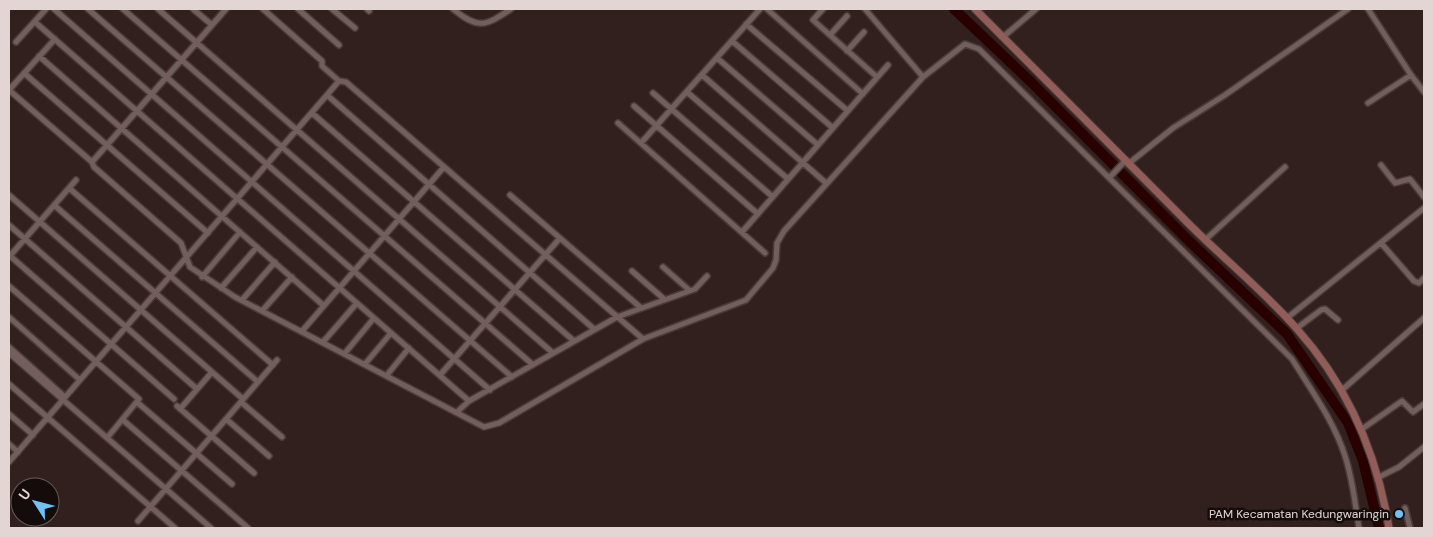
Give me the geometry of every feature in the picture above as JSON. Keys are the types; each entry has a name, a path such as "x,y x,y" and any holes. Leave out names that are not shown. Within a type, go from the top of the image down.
{"street":[{"path":"16,42 46,9"},
{"path":"54,9 490,390"},
{"path":"88,9 512,377"},
{"path":"123,9 532,364"},
{"path":"158,9 553,353"},
{"path":"193,9 212,25"},
{"path":"92,162 226,9"},
{"path":"262,9 322,61 322,66 339,81 346,82 642,339"},
{"path":"298,9 340,45"},
{"path":"332,9 355,28"},
{"path":"454,9 475,23 488,24 511,9"},
{"path":"460,14 464,9"},
{"path":"642,144 760,9"},
{"path":"767,9 863,94"},
{"path":"823,9 813,20 877,77"},
{"path":"865,9 923,77"},
{"path":"975,9 1126,163 1297,328 1321,358 1342,390 1362,429 1379,477 1389,528"},
{"path":"1003,37 1036,9"},
{"path":"1112,176 1126,163 1174,128 1226,95 1348,9"},
{"path":"1368,9 1410,75 1424,92"},
{"path":"830,35 847,16"},
{"path":"35,22 469,401"},
{"path":"746,24 848,111"},
{"path":"847,51 864,32"},
{"path":"55,39 10,90 92,162 94,167 172,234 186,250 186,258 190,267 202,277 242,300 303,330 484,427 490,426 642,339 746,300 773,268 779,238 826,183 923,77 965,44 979,49 1112,176 1292,359 1322,407 1345,455 1351,478 1359,528"},
{"path":"732,40 833,128"},
{"path":"39,56 324,305"},
{"path":"717,58 818,145"},
{"path":"742,232 888,65"},
{"path":"24,73 208,233"},
{"path":"702,75 826,183"},
{"path":"1368,103 1410,75"},
{"path":"9,462 339,81"},
{"path":"687,92 788,179"},
{"path":"653,93 773,196"},
{"path":"327,95 594,329"},
{"path":"634,106 758,214"},
{"path":"312,113 574,341"},
{"path":"618,123 765,253"},
{"path":"1380,165 1397,184 1407,178 1410,179 1424,198"},
{"path":"303,330 444,167"},
{"path":"1204,240 1285,167"},
{"path":"76,180 9,256 174,399"},
{"path":"69,188 273,365"},
{"path":"9,195 212,372 282,436"},
{"path":"510,195 640,307"},
{"path":"54,205 258,382"},
{"path":"1287,318 1424,208"},
{"path":"9,225 198,389"},
{"path":"202,277 240,232"},
{"path":"440,375 560,238"},
{"path":"1381,243 1414,280 1419,283 1424,278"},
{"path":"221,288 257,247"},
{"path":"242,300 275,262"},
{"path":"663,268 689,290"},
{"path":"632,271 664,299"},
{"path":"457,412 469,401 594,329 640,307 694,289 707,276"},
{"path":"262,310 292,277"},
{"path":"9,286 139,399 138,403 107,438"},
{"path":"324,342 357,303"},
{"path":"1297,328 1321,310 1325,310 1338,320"},
{"path":"9,317 80,380"},
{"path":"345,353 374,318"},
{"path":"1342,390 1424,318"},
{"path":"365,364 391,333"},
{"path":"9,347 107,438 211,528"},
{"path":"387,375 409,348"},
{"path":"9,353 64,398"},
{"path":"138,521 277,360"},
{"path":"212,372 178,408 254,473"},
{"path":"9,384 175,528"},
{"path":"1362,429 1402,401 1413,412 1424,404"},
{"path":"138,403 232,484"},
{"path":"9,414 33,435"},
{"path":"226,419 269,456"},
{"path":"124,420 248,528"},
{"path":"9,444 18,452"},
{"path":"1379,477 1400,467 1424,447"},
{"path":"1405,508 1410,528"}],"waterway":[{"path":"954,9 1031,82 1189,241 1287,334 1348,423 1363,461 1379,528"}],"place":[{"name":"PAM Kecamatan Kedungwaringin","path":"1399,514"}]}
